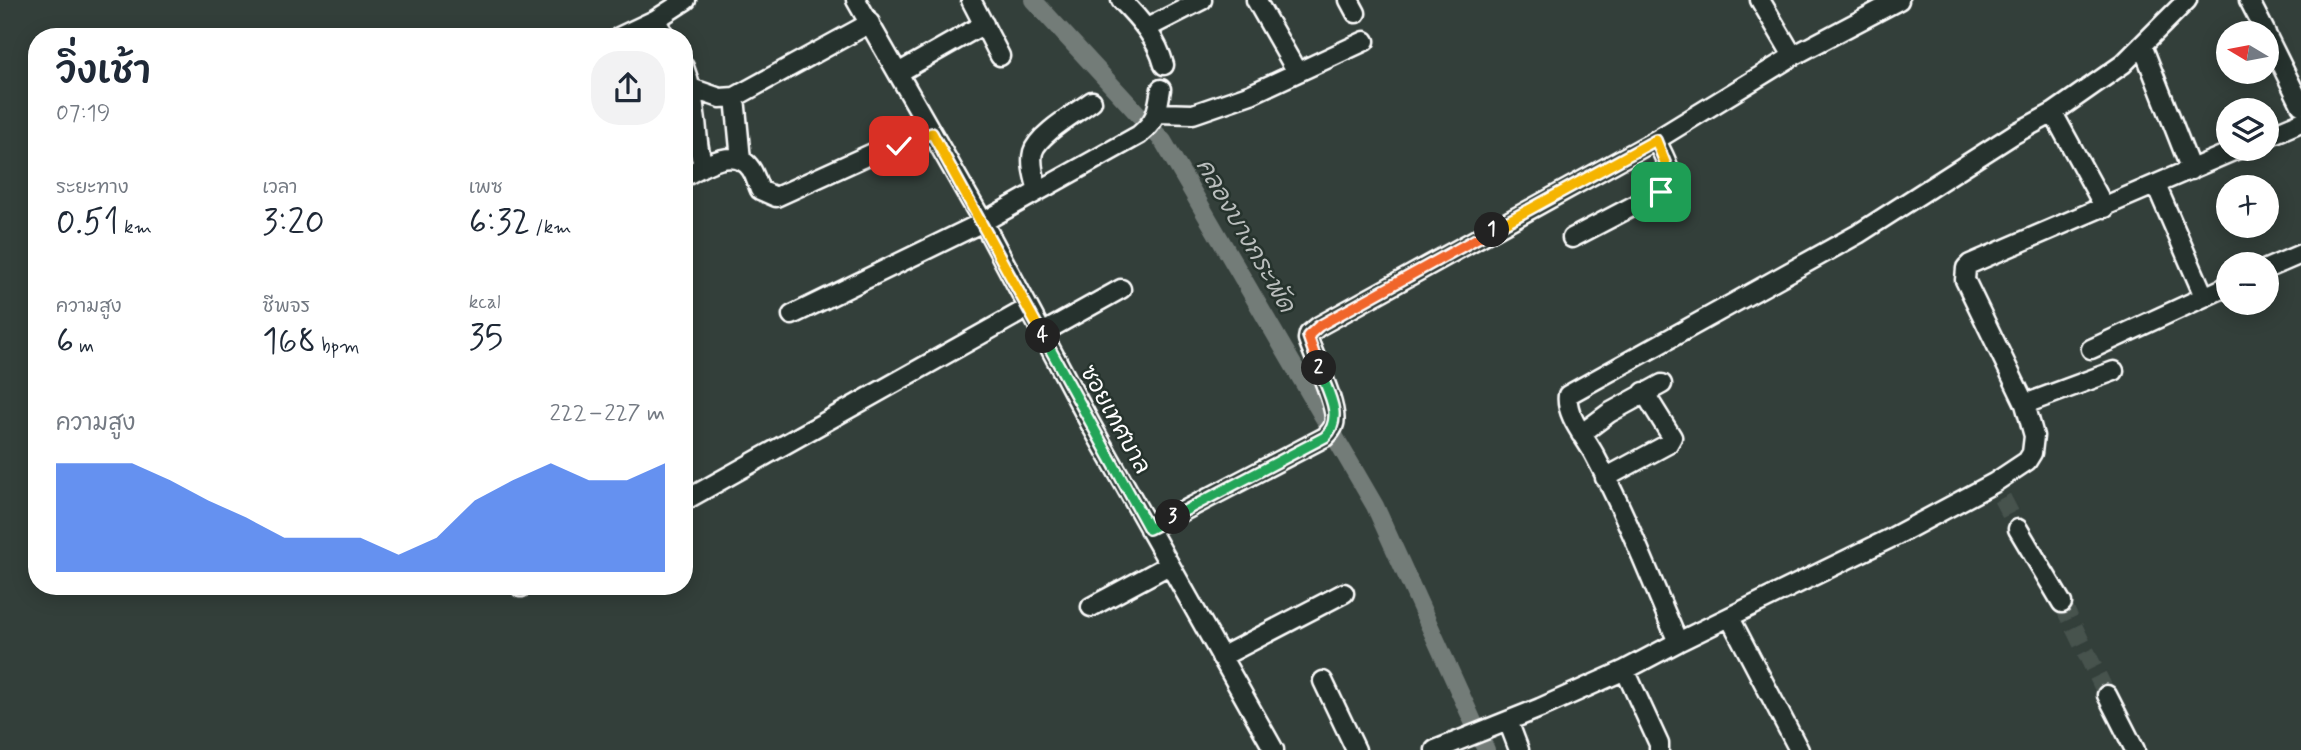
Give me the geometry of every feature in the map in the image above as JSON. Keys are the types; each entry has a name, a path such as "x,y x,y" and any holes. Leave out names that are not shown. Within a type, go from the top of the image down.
{"street":[{"path":"638,28 686,0"},
{"name":"ซอยเทศบาล","path":"856,0 1274,750"},
{"path":"971,0 1000,56"},
{"path":"1121,0 1147,28 1161,52 1164,65"},
{"path":"1147,28 1202,0"},
{"path":"1256,0 1297,72"},
{"path":"1760,0 1793,56"},
{"path":"1149,529 1329,431 1334,410 1308,340 1309,334 1319,326 1656,140 1793,56 1899,0"},
{"path":"1678,642 1605,478 1581,434 1568,395 1858,234 2014,134 2053,113 2123,64 2187,0"},
{"path":"2249,0 2260,21"},
{"path":"655,20 660,28"},
{"path":"693,89 720,98 735,97 870,23"},
{"path":"898,73 984,24"},
{"path":"792,315 982,222 1149,124 1171,115 1194,114 1251,94 1365,41"},
{"path":"2142,45 2191,170"},
{"path":"2279,60 2301,105"},
{"path":"1149,124 1161,89"},
{"path":"735,97 741,160"},
{"path":"1038,191 1032,162 1037,144 1092,101"},
{"path":"693,105 697,140 704,165"},
{"path":"2053,113 2105,208"},
{"path":"2279,131 2301,122"},
{"path":"693,172 704,165 730,158 741,160 750,167 760,190 776,197 873,153 932,133"},
{"path":"1572,239 1666,189 1671,182 1670,175 1656,140"},
{"path":"1435,750 1625,670 1893,537 1998,491 2027,461 2032,453 2034,436 2025,404 1965,280 1966,268 2216,159"},
{"path":"2156,185 2204,296"},
{"path":"2279,263 2301,254"},
{"path":"1042,333 1121,289"},
{"path":"2091,349 2216,291"},
{"path":"693,496 1028,307"},
{"path":"2025,404 2114,372"},
{"path":"1581,434 1609,413 1662,384"},
{"path":"1605,478 1668,444 1672,438 1644,392"},
{"path":"2018,529 2062,603"},
{"path":"1091,607 1169,565"},
{"path":"1221,657 1344,593"},
{"path":"1730,618 1798,750"},
{"path":"1625,670 1659,744 1659,750"},
{"path":"1323,681 1356,750"},
{"path":"2107,695 2135,750"},
{"path":"1508,721 1519,750"}],"waterway":[{"name":"คลองบางกระพัด","path":"1033,0 1163,141 1375,506 1486,750"}],"tunnel":[{"path":"2002,498 2018,529"},
{"path":"2062,603 2107,695"}],"route":[{"path":"899,146 932,133 1149,529 1325,437 1331,430 1334,410 1308,340 1309,334 1319,326 1656,140 1671,182 1661,192"}]}
